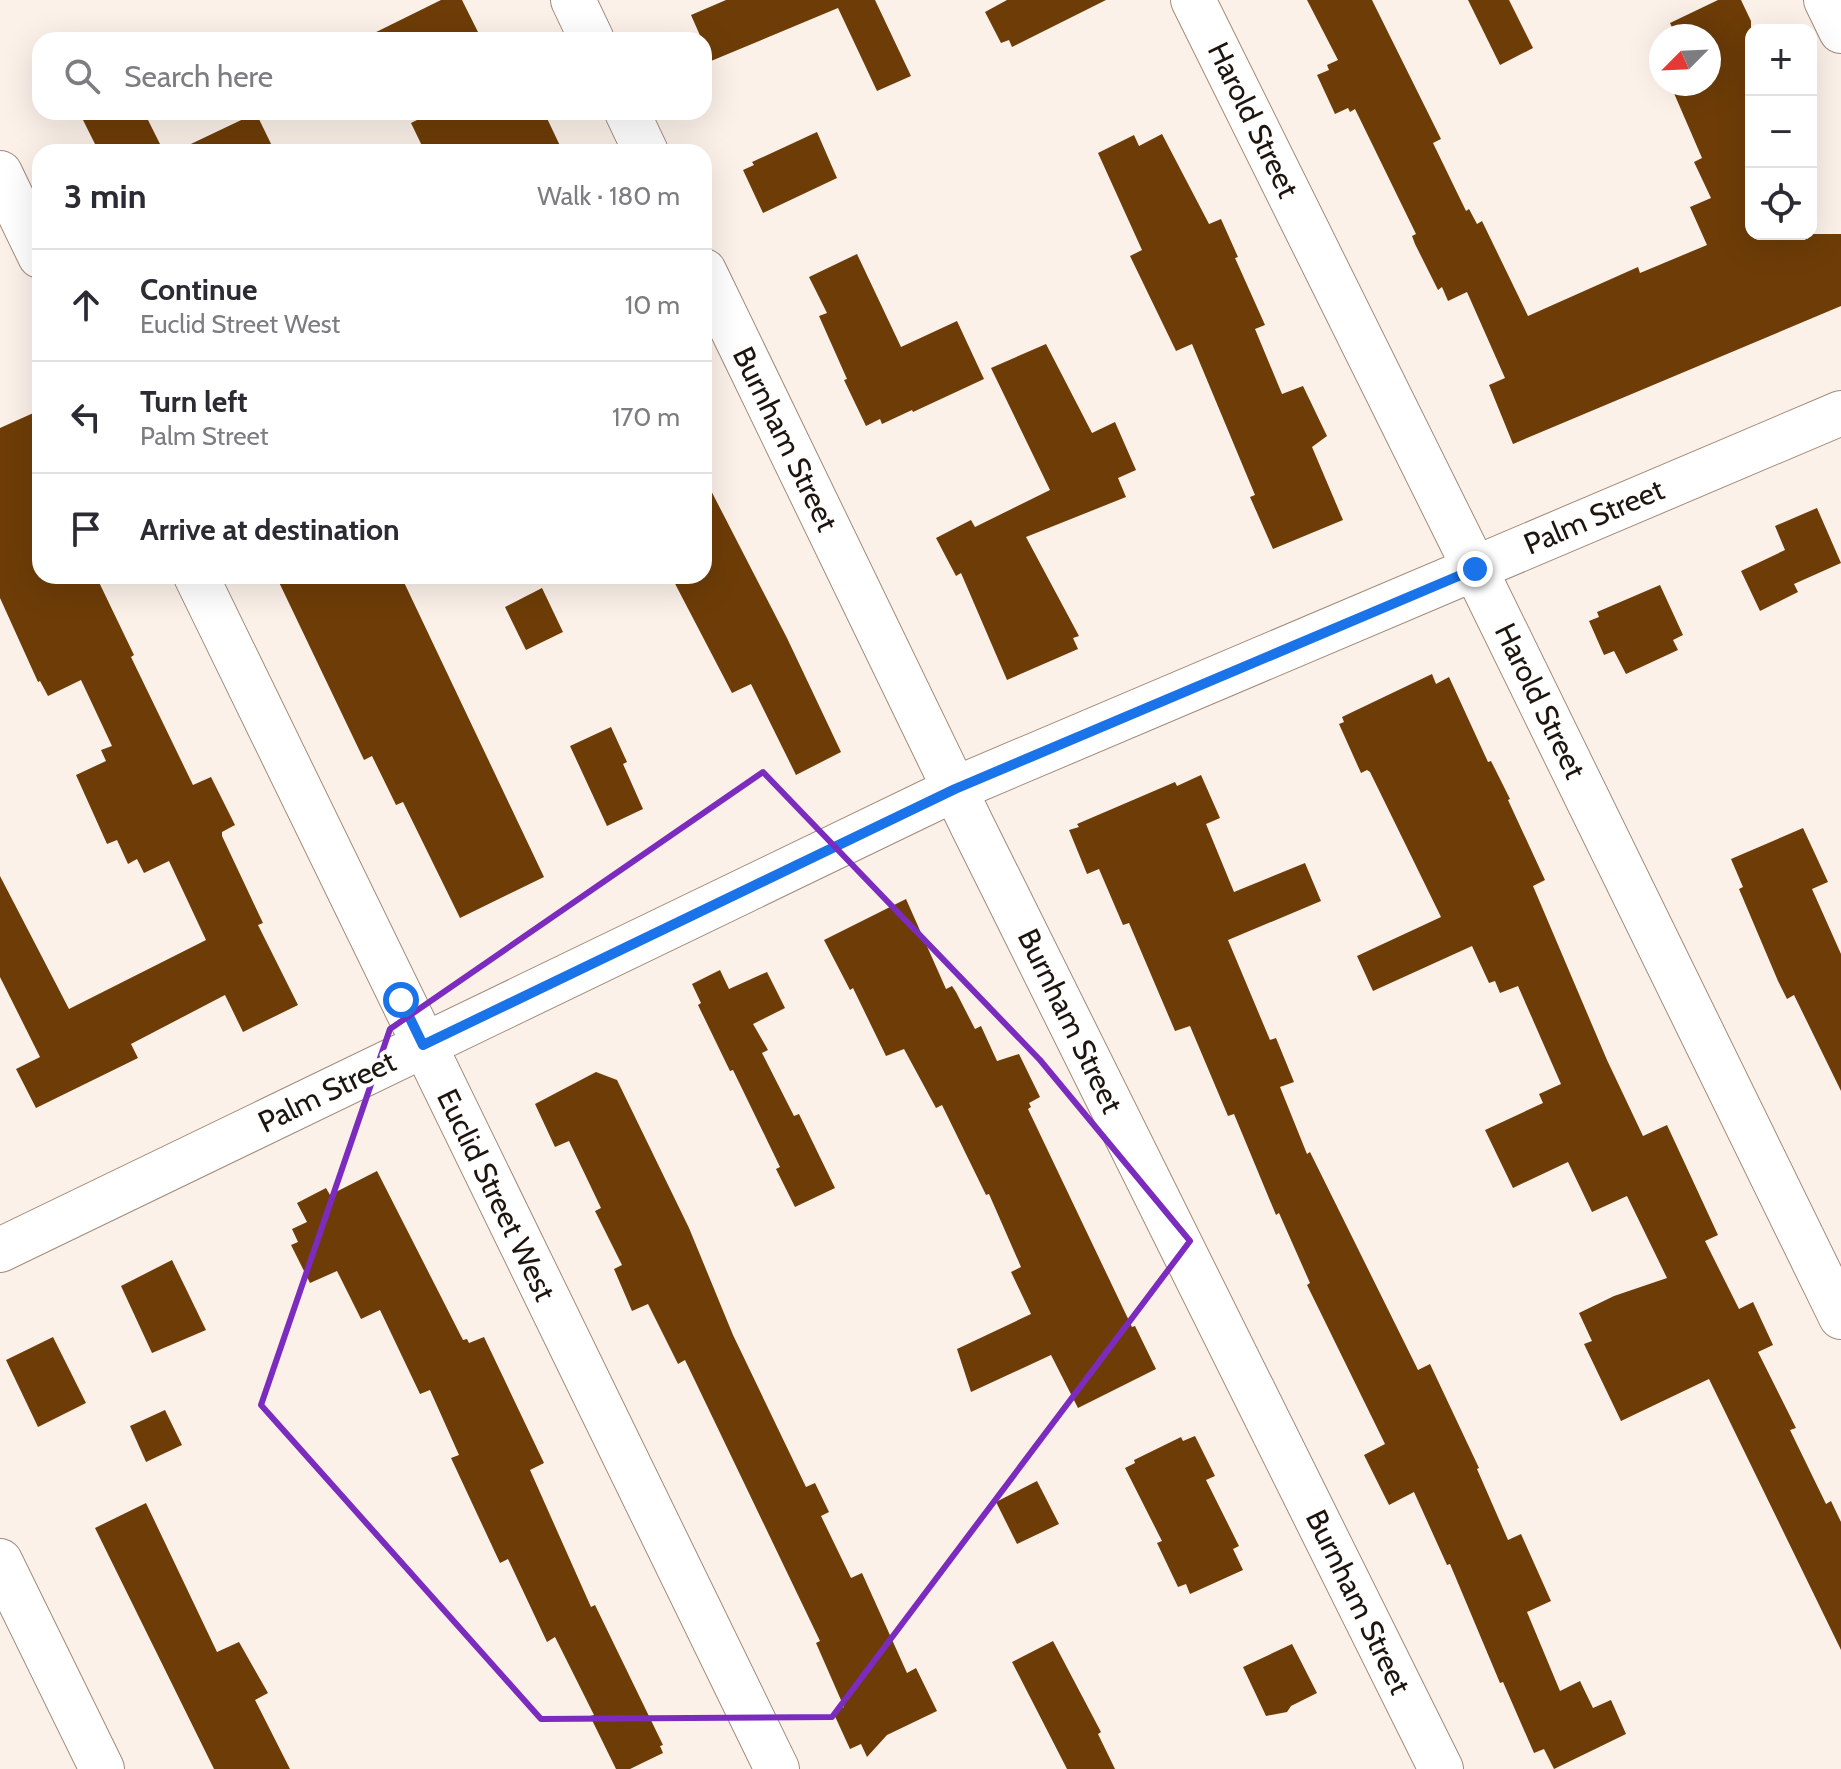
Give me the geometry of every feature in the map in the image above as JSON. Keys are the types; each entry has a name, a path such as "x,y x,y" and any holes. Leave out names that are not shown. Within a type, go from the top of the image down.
{"street":[{"path":"573,0 588,32"},
{"name":"Harold Street","path":"1193,0 1841,1317"},
{"path":"1826,0 1841,31"},
{"path":"631,120 642,144"},
{"path":"0,173 32,239"},
{"name":"Burnham Street","path":"712,288 955,789 1441,1769"},
{"name":"Palm Street","path":"0,1250 955,789 1841,413"},
{"name":"Euclid Street West","path":"200,584 777,1769"},
{"path":"0,1561 102,1769"}],"highlighted area":[{"path":"763,772 1040,1060 1190,1241 832,1717 541,1719 261,1405 390,1029"}],"building":[{"path":"441,0 462,0 478,32 376,32"},
{"path":"726,0 875,0 911,76 877,91 838,8 712,61 712,32 698,32 691,15"},
{"path":"1007,0 1106,0 1012,47 1009,40 1001,43 985,12"},
{"path":"1307,0 1372,0 1441,139 1433,143 1466,211 1469,209 1477,224 1482,221 1528,316 1638,267 1640,273 1707,245 1690,207 1711,198 1694,162 1702,158 1675,96 1721,96 1721,24 1670,23 1718,0 1741,0 1751,21 1751,24 1745,24 1745,240 1817,240 1817,234 1841,234 1841,306 1513,444 1489,385 1505,378 1467,292 1448,301 1442,287 1438,290 1415,244 1412,236 1416,234 1355,109 1350,112 1348,108 1335,114 1317,75 1329,70 1327,65 1338,60"},
{"path":"1468,0 1509,0 1533,48 1500,65"},
{"path":"83,120 148,120 160,144 95,144"},
{"path":"241,120 259,120 271,144 191,144"},
{"path":"417,120 548,120 559,144 421,144 411,123"},
{"path":"817,132 837,178 763,213 743,170 754,165 752,162"},
{"path":"1162,134 1209,224 1221,219 1265,325 1255,329 1282,394 1303,386 1327,436 1312,447 1343,520 1273,549 1250,497 1255,495 1192,344 1176,351 1130,256 1142,250 1098,153 1134,135 1139,146"},
{"path":"857,254 901,347 957,321 984,379 913,412 882,424 880,419 866,426 819,316 827,313 809,277"},
{"path":"1046,344 1092,433 1115,422 1136,470 1118,478 1126,497 1026,537 1079,636 1073,638 1078,649 1007,680 961,573 956,576 936,538 971,520 975,527 1050,490 991,368"},
{"path":"32,414 32,584 100,584 134,655 131,657 193,785 211,777 235,825 222,832 222,836 263,923 258,925 298,1005 243,1032 225,995 131,1044 138,1058 36,1108 16,1069 40,1057 0,977 0,876 69,1009 206,940 169,861 144,873 137,859 128,864 117,840 107,844 76,775 106,761 101,750 112,746 81,680 48,696 38,682 0,598 0,428"},
{"path":"712,493 841,752 796,775 751,684 732,693 675,584 712,584"},
{"path":"1817,508 1841,563 1794,584 1798,592 1760,611 1741,571 1785,550 1775,526"},
{"path":"280,584 405,584 544,877 460,918 403,802 396,805 372,756 364,760"},
{"path":"1660,585 1683,635 1673,640 1678,650 1626,674 1614,651 1604,655 1589,621 1599,617 1597,612"},
{"path":"542,588 563,632 526,650 505,607"},
{"path":"1432,674 1436,684 1449,677 1488,762 1491,761 1510,799 1545,880 1533,886 1643,1136 1667,1125 1718,1235 1705,1241 1739,1309 1753,1302 1773,1345 1758,1352 1796,1428 1790,1430 1826,1504 1831,1501 1841,1522 1841,1650 1709,1379 1621,1421 1584,1344 1592,1341 1579,1313 1614,1296 1667,1278 1627,1196 1592,1212 1568,1162 1513,1188 1485,1130 1543,1103 1539,1094 1561,1084 1518,986 1500,993 1495,981 1489,983 1472,946 1373,991 1357,956 1441,917 1370,772 1361,773 1339,724 1344,722 1342,717"},
{"path":"611,727 643,809 607,826 570,746"},
{"path":"1201,775 1220,818 1206,824 1234,892 1305,863 1321,901 1228,940 1270,1040 1276,1038 1294,1082 1280,1087 1307,1154 1310,1152 1418,1370 1430,1364 1479,1468 1508,1540 1521,1534 1551,1601 1527,1612 1560,1691 1580,1681 1593,1708 1611,1700 1626,1734 1554,1769 1544,1749 1534,1753 1503,1682 1500,1683 1450,1564 1447,1565 1414,1492 1389,1505 1364,1455 1385,1444 1307,1285 1310,1283 1279,1213 1276,1215 1234,1114 1228,1116 1190,1026 1175,1031 1129,923 1123,925 1099,869 1087,874 1069,830 1175,782 1177,786"},
{"path":"1803,828 1828,882 1812,889 1841,954 1841,1091 1794,995 1787,999 1778,981 1739,889 1743,887 1731,859"},
{"path":"906,899 946,989 952,986 975,1029 981,1026 997,1061 1019,1054 1040,1097 1029,1103 1031,1107 1028,1109 1132,1327 1135,1326 1156,1369 1078,1408 1051,1355 971,1392 957,1349 1031,1314 1011,1272 1021,1267 989,1194 986,1195 942,1105 936,1108 904,1049 886,1056 853,988 850,990 824,940"},
{"path":"720,970 729,989 767,972 785,1008 753,1024 768,1050 762,1053 794,1116 799,1114 835,1188 795,1207 776,1169 780,1167 698,1005 701,1003 692,984"},
{"path":"596,1072 617,1080 689,1228 733,1335 806,1487 815,1483 829,1512 821,1516 851,1578 862,1573 907,1673 916,1668 937,1711 887,1735 867,1757 861,1744 850,1749 833,1712 844,1707 816,1643 820,1641 685,1360 678,1364 648,1304 632,1311 614,1269 622,1265 595,1211 601,1208 569,1141 555,1147 535,1104"},
{"path":"377,1171 463,1340 467,1339 469,1343 484,1337 544,1463 530,1470 591,1607 595,1605 663,1745 660,1746 663,1753 630,1769 616,1769 590,1716 594,1715 555,1637 547,1642 508,1559 500,1563 451,1458 459,1455 430,1390 420,1394 380,1310 361,1319 337,1271 310,1283 291,1245 298,1242 292,1229 307,1222 297,1203 326,1188 330,1195"},
{"path":"172,1260 206,1330 152,1353 121,1286"},
{"path":"53,1337 86,1403 38,1427 6,1360"},
{"path":"165,1410 182,1445 146,1462 130,1426"},
{"path":"1195,1436 1215,1476 1206,1480 1239,1546 1233,1549 1243,1570 1190,1594 1186,1584 1178,1587 1157,1543 1162,1541 1125,1468 1135,1463 1134,1460 1181,1437 1183,1441"},
{"path":"1037,1481 1059,1524 1017,1544 996,1502"},
{"path":"146,1503 217,1652 239,1642 268,1693 255,1700 290,1769 214,1769 95,1528"},
{"path":"1053,1641 1101,1732 1098,1734 1115,1769 1067,1769 1012,1662"},
{"path":"1292,1644 1317,1693 1291,1706 1287,1712 1266,1716 1243,1667"}],"route":[{"path":"401,1000 423,1045 955,789 1475,569"}]}
